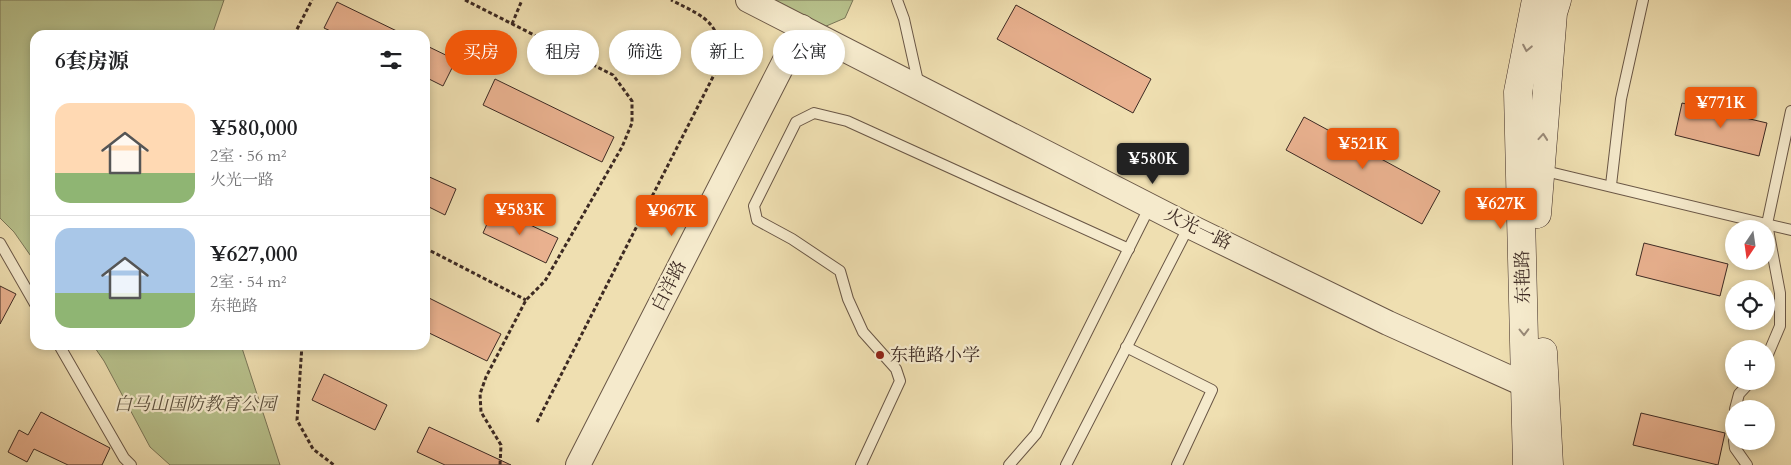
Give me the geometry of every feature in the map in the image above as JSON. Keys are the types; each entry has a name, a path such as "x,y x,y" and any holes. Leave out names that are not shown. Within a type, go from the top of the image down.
{"main road":[{"name":"东艳路","path":"1536,0 1518,92 1536,389 1548,465"},
{"name":"东艳路","path":"1527,465 1536,389 1536,217 1553,14 1557,0"}],"street":[{"name":"火光一路","path":"748,0 1189,226 1388,323 1536,389"},
{"name":"白洋路","path":"578,465 802,27"}],"lane":[{"path":"897,0 904,19 919,87"},
{"path":"1610,185 1621,99 1643,0"},
{"path":"1768,220 1791,111"},
{"path":"861,465 900,381 896,370 863,332 848,299 840,271 792,239 757,220 754,206 796,122 814,113 847,121 1129,249"},
{"path":"1540,170 1610,185 1751,220"},
{"path":"1009,465 1036,434 1150,206"},
{"path":"1066,465 1189,226"},
{"path":"1775,226 1791,230"},
{"path":"0,243 30,295"},
{"path":"1774,340 1780,326 1780,293 1775,266"},
{"path":"1126,347 1212,390 1177,465"},
{"path":"61,350 124,458 132,465"},
{"path":"1736,450 1746,465"}],"path":[{"path":"297,30 312,0"},
{"path":"464,0 613,75 632,101 632,123 622,147 550,274 526,300 486,377 480,394 480,412 501,446 500,465"},
{"path":"512,24 522,0"},
{"path":"537,422 717,69 720,50 715,29 699,14 671,0"},
{"path":"430,251 526,300"},
{"path":"302,350 297,420 312,449 334,465"}],"green space":[{"path":"0,0 224,0 214,30 30,30 30,255 14,232 0,218"},
{"path":"769,0 853,0 845,18 824,27"},
{"name":"白马山国防教育公园","path":"96,350 243,350 280,465 170,465 150,447"}],"building":[{"path":"337,2 395,30 328,30 324,28"},
{"path":"1016,5 1151,79 1133,113 997,39"},
{"path":"430,47 445,55 445,75 448,75 443,86 430,80"},
{"path":"495,79 614,137 602,162 483,105"},
{"path":"1682,103 1767,123 1759,156 1675,135"},
{"path":"1304,117 1440,191 1422,224 1286,150"},
{"path":"430,177 456,189 445,215 430,208"},
{"path":"494,208 558,238 546,263 483,233"},
{"path":"1644,243 1725,263 1726,270 1720,296 1636,275"},
{"path":"0,286 16,294 0,324"},
{"path":"430,298 501,334 487,361 430,333"},
{"path":"324,374 387,405 375,430 312,400"},
{"path":"41,412 110,448 102,465 68,465 34,449 27,462 8,452 19,430 28,435"},
{"path":"1641,413 1725,433 1718,465 1633,445"},
{"path":"429,427 511,465 445,465 417,452"}],"place":[{"name":"东艳路小学","path":"880,355"}]}
